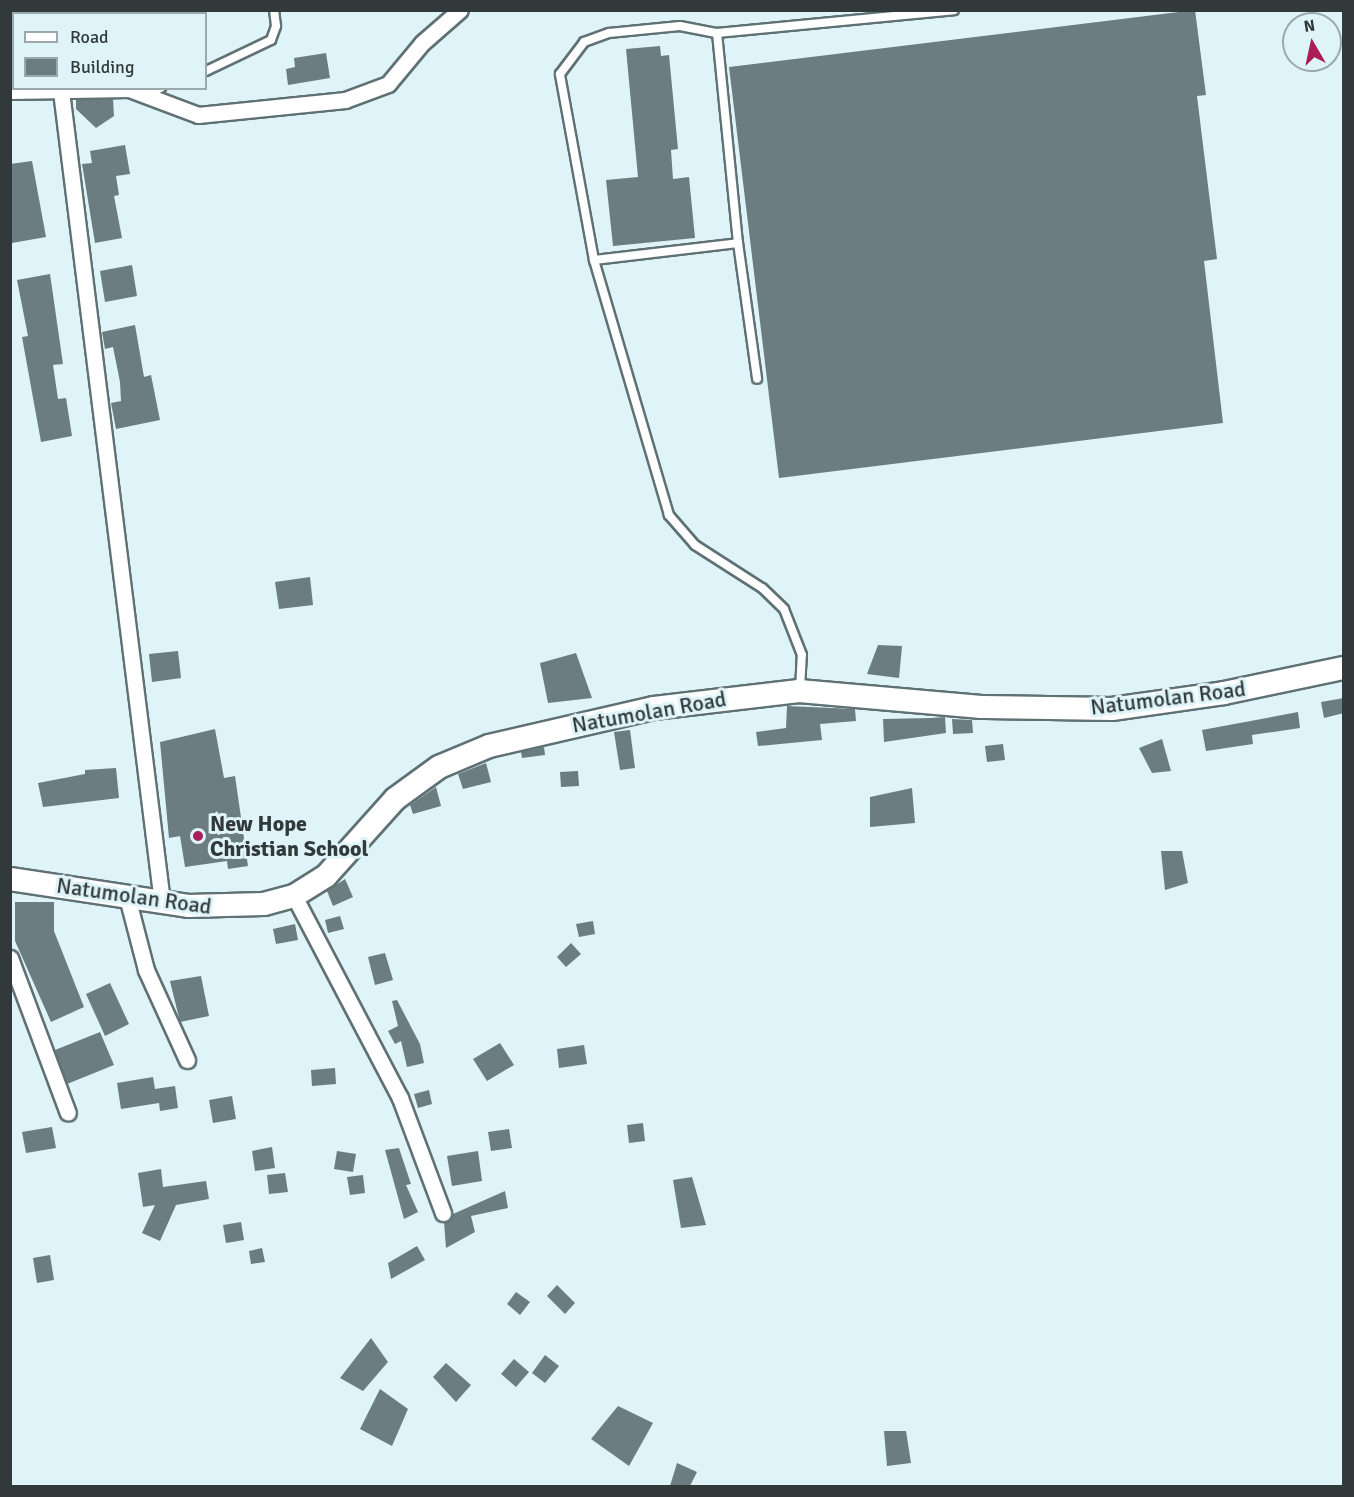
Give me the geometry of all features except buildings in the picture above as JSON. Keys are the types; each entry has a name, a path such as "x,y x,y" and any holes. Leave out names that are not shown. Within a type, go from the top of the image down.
{"street":[{"path":"155,91 198,115 345,100 388,84 422,42 460,10"},
{"path":"10,91 70,90"},
{"path":"61,91 162,902"},
{"name":"Natumolan Road","path":"10,879 126,893 162,902 226,908 294,896 326,876 419,780 465,754 553,729 654,708 800,692 981,706 1112,709 1224,693 1344,668"},
{"path":"126,893 149,979 187,1060"},
{"path":"294,896 400,1098 443,1213"},
{"path":"10,958 68,1113"}],"lane":[{"path":"207,71 271,40 276,26 274,10"},
{"path":"800,692 802,655 784,609 762,588 695,545 669,515 594,260 560,89 560,74 569,57 584,42 609,33 680,26 717,33 954,10"},
{"path":"717,33 738,243 757,379"},
{"path":"594,260 738,243"}],"place":[{"name":"New Hope Christian School","path":"198,836"}]}
